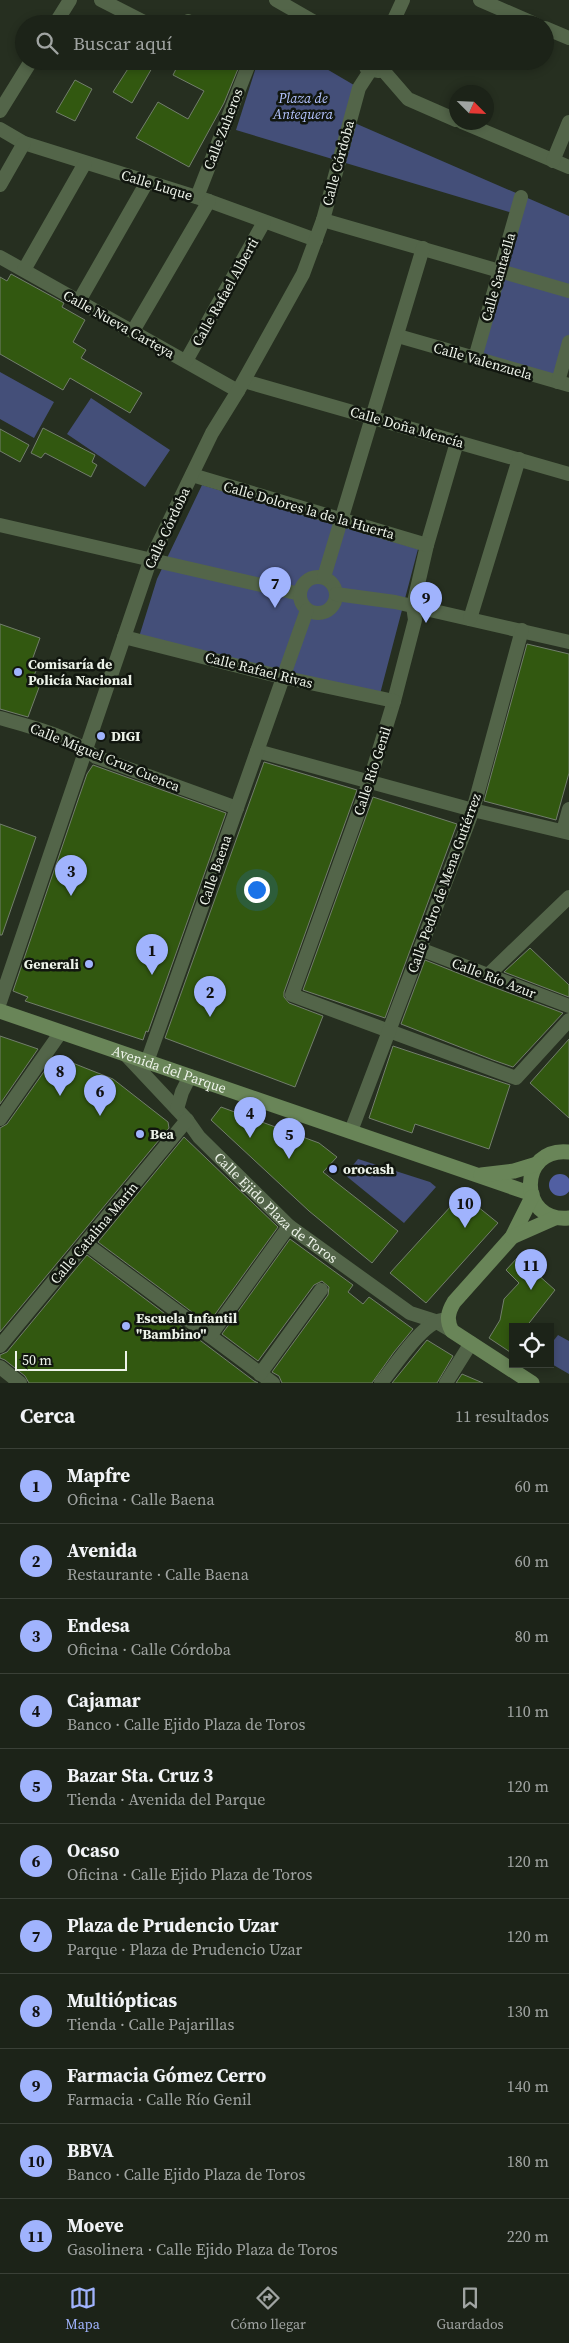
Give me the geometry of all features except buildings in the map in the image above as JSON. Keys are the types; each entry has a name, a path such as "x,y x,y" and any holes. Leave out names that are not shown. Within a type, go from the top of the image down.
{"street":[{"path":"61,15 70,0"},
{"path":"101,0 130,15"},
{"path":"396,15 403,0"},
{"path":"480,0 508,6 522,15"},
{"path":"281,1 304,15"},
{"path":"554,32 569,38"},
{"path":"0,111 25,70"},
{"name":"Calle Zuheros","path":"133,332 203,199 247,70"},
{"name":"Calle Córdoba","path":"0,1002 150,561 212,432 241,386 303,274 323,220 359,88 372,70"},
{"path":"379,70 408,100 449,117"},
{"path":"553,161 569,122"},
{"name":"Calle Luque","path":"0,129 24,144 203,199 316,240"},
{"path":"481,130 569,167"},
{"path":"0,185 24,144"},
{"path":"24,270 85,162"},
{"path":"79,301 148,182"},
{"name":"Calle Santaella","path":"474,358 521,197"},
{"path":"323,220 569,291"},
{"name":"Calle Rafael Alberti","path":"186,362 264,222"},
{"path":"324,577 423,248"},
{"name":"Calle Nueva Carteya","path":"0,256 186,362 241,386"},
{"name":"Calle Valenzuela","path":"398,336 563,384"},
{"path":"563,384 569,342"},
{"name":"Calle Doña Mencía","path":"241,386 372,416 569,474"},
{"name":"Calle Río Genil","path":"389,1032 292,995 369,783 394,702 415,620 413,606 427,545 457,442"},
{"path":"470,619 519,459"},
{"name":"Calle Dolores la de la Huerta","path":"192,475 427,545"},
{"path":"0,525 300,594"},
{"path":"319,576 324,577 333,584 336,594 333,605 324,612 318,613 307,610 303,605 300,594 303,583 308,579 319,576"},
{"path":"336,594 413,606 569,642"},
{"name":"Calle Baena","path":"147,1062 307,610"},
{"name":"Calle Pedro de Mena Gutiérrez","path":"351,1131 473,810 522,630"},
{"name":"Calle Rafael Rivas","path":"124,637 282,677 394,702"},
{"name":"Calle Miguel Cruz Cuenca","path":"0,718 31,727 86,748 96,757 237,808"},
{"path":"257,751 369,783 566,832 569,809"},
{"path":"488,975 569,897"},
{"name":"Calle Río Azur","path":"420,949 569,1006"},
{"name":"Avenida del Parque","path":"0,1011 479,1175 532,1196"},
{"path":"389,1032 516,1078 569,1020"},
{"path":"0,1119 60,1032"},
{"name":"Calle Ejido Plaza de Toros","path":"125,1054 187,1120 199,1137 289,1226 410,1313 445,1324 532,1383"},
{"path":"177,1109 182,1092 190,1076"},
{"name":"Calle Catalina Marín","path":"0,1346 187,1120"},
{"name":"Avenida del Parque","path":"479,1175 514,1171 537,1164 553,1153 569,1152"},
{"path":"537,1164 530,1180 532,1196 541,1210 562,1218"},
{"path":"382,1383 424,1330 445,1324 449,1310 454,1302 512,1237 532,1196"},
{"path":"512,1237 562,1218"},
{"path":"210,1336 289,1226"},
{"path":"85,1243 273,1383"},
{"path":"260,1374 321,1290"},
{"path":"446,1383 471,1343"},
{"path":"0,1367 20,1383"}],"green space":[{"name":"Plaza de Antequera","path":"255,70 328,70 359,88 350,121 569,216 569,342 558,382 475,358 516,214 236,130"},
{"path":"0,372 54,402 34,438 0,419"},
{"path":"91,398 170,450 145,487 67,434"},
{"path":"202,485 418,549 380,694 139,637 157,579"},
{"path":"358,1159 430,1182 436,1187 404,1223 345,1175"},
{"path":"558,1335 569,1341 569,1374 554,1365 554,1340"}],"shaded area":[{"path":"560,1174 568,1177 570,1189 568,1193 560,1196 552,1193 549,1185 552,1177"}],"place":[{"name":"Plaza de Prudencio Uzar","path":"275,608"},
{"name":"Farmacia Gómez Cerro","path":"426,623"},
{"name":"Comisaría de Policía Nacional","path":"18,672"},
{"name":"DIGI","path":"101,736"},
{"name":"Endesa","path":"71,896"},
{"name":"Generali","path":"89,964"},
{"name":"Mapfre","path":"152,975"},
{"name":"Avenida","path":"210,1017"},
{"name":"Multiópticas","path":"60,1096"},
{"name":"Ocaso","path":"100,1116"},
{"name":"Bea","path":"140,1134"},
{"name":"Cajamar","path":"250,1138"},
{"name":"Bazar Sta. Cruz 3","path":"289,1159"},
{"name":"orocash","path":"333,1169"},
{"name":"BBVA","path":"465,1228"},
{"name":"Moeve","path":"531,1290"},
{"name":"Escuela Infantil \"Bambino\"","path":"126,1326"}]}
